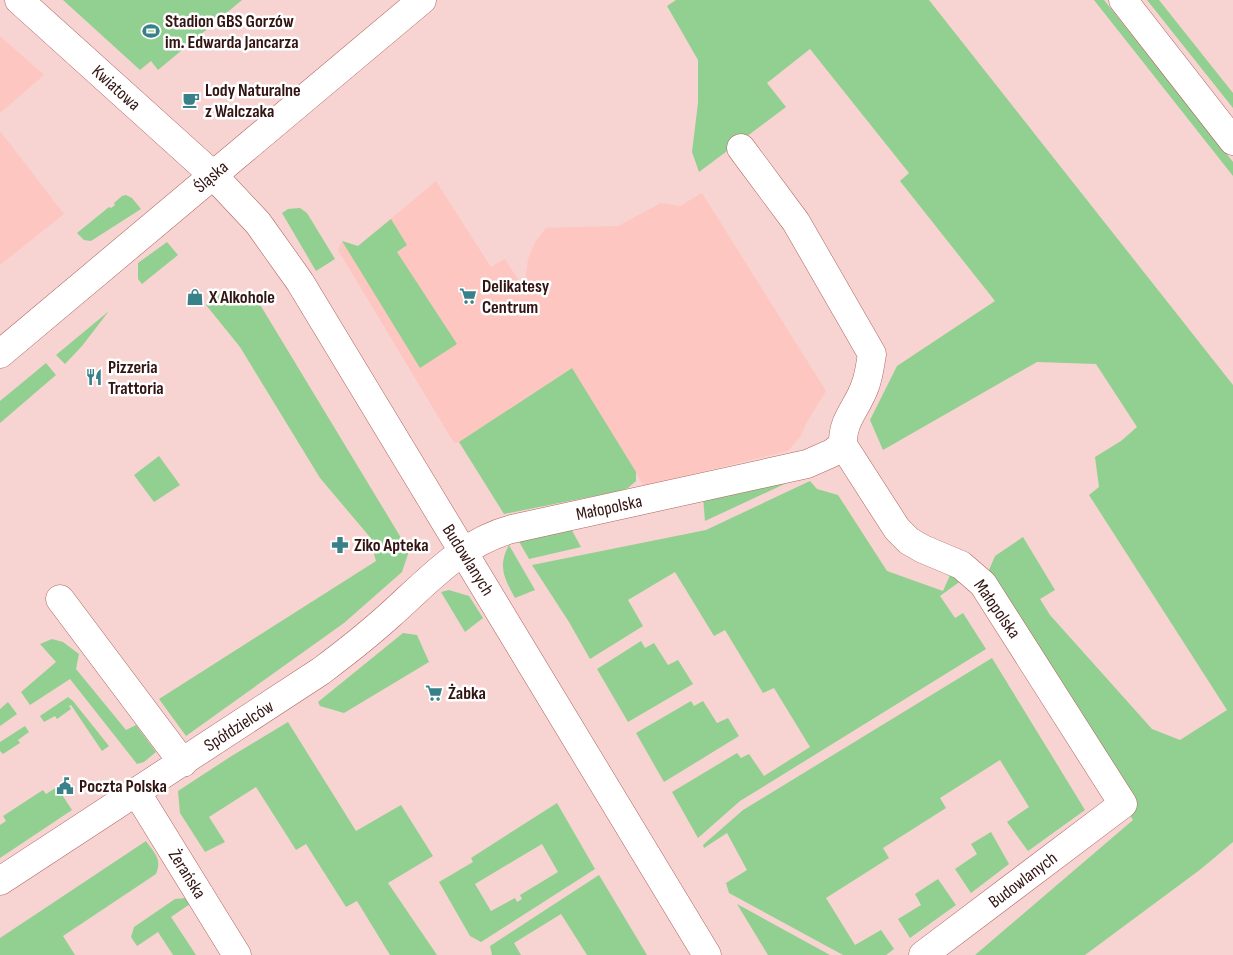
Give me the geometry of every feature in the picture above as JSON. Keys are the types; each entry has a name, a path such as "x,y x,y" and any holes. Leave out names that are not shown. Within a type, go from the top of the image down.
{"street":[{"name":"Kwiatowa","path":"19,0 213,175"},
{"name":"Śląska","path":"0,354 422,0"},
{"path":"1123,0 1233,140"},
{"path":"741,148 796,222 872,354 866,386 846,423 843,445"},
{"name":"Budowlanych","path":"213,175 262,228 300,282 707,955"},
{"name":"Małopolska","path":"464,552 484,540 506,531 807,464 832,453 843,445 897,529 910,541 923,549 961,565 983,584 1122,804"},
{"name":"Spółdzielców","path":"0,882 321,671 355,646 426,580 464,552"},
{"path":"60,599 183,763"},
{"name":"Żerańska","path":"136,793 237,955"},
{"name":"Budowlanych","path":"922,955 1122,804"}],"shaded area":[{"path":"0,36 44,75 0,113"},
{"path":"0,131 64,214 0,265"},
{"path":"436,181 491,267 505,259 528,295 526,273 528,259 535,242 546,228 618,226 661,203 680,206 702,193 826,391 800,437 788,451 644,486 571,368 459,442 454,443 338,250 342,241 358,246"}],"green space":[{"name":"Stadion GBS Gorzów im. Edwarda Jancarza","path":"63,0 242,0 158,70 151,61 140,70"},
{"path":"676,0 929,0 1233,385 1233,842 1201,869 1085,955 975,955 1133,820 983,584 995,556 1023,537 1055,590 1040,599 1050,615 1152,729 1180,740 1227,710 1089,495 1099,487 1095,457 1121,441 1137,427 1096,364 1037,362 883,450 870,420 897,366 995,301 900,181 909,173 810,49 767,83 786,107 699,172 692,152 698,103 698,60 667,6"},
{"path":"1094,0 1104,0 1233,162 1233,176"},
{"path":"1147,0 1159,0 1233,93 1233,108"},
{"path":"126,195 132,198 141,209 91,241 84,240 77,233 109,207 111,208 115,205 114,203 122,196"},
{"path":"300,208 307,213 335,259 316,271 282,213 288,209"},
{"path":"391,219 407,245 397,252 457,344 420,368 342,241 358,246"},
{"path":"167,242 178,255 142,284 138,279 138,263"},
{"path":"225,290 256,298 409,551 402,572 344,623 186,736 159,699 376,561 369,536 320,478 240,347 206,305"},
{"path":"109,311 82,346 65,364 56,355"},
{"path":"46,363 56,375 0,423 0,401"},
{"path":"572,368 636,472 636,481 628,488 620,491 504,514 459,442"},
{"path":"159,456 180,485 154,502 134,475"},
{"path":"821,467 705,521 703,497"},
{"path":"810,481 817,489 838,495 887,571 943,591 951,573 962,580 940,596 955,618 963,613 986,649 740,801 698,838 672,792 737,753 741,758 749,754 764,776 810,747 774,688 763,693 725,630 714,636 675,572 628,600 643,626 590,659 569,622 532,565 706,530"},
{"path":"569,525 581,547 529,559 517,538"},
{"path":"509,545 535,590 515,598 506,579 503,566 505,553"},
{"path":"449,590 469,596 483,618 465,632 441,592"},
{"path":"403,633 417,635 429,662 344,713 320,706 318,702"},
{"path":"52,639 63,642 79,654 76,669 126,730 136,725 156,752 144,762 137,764 70,679 30,705 21,692 56,662 40,644"},
{"path":"641,641 645,648 654,643 668,665 678,660 693,684 628,722 597,669"},
{"path":"992,658 1085,810 1028,851 1007,822 1029,807 1000,760 940,798 946,808 883,848 889,858 826,898 855,945 881,930 894,949 886,955 843,955 729,893 726,883 747,870 727,833 704,848 703,845 743,810"},
{"path":"68,697 109,746 102,751 71,705 69,706 71,709 57,719 55,716 44,722 40,716"},
{"path":"691,701 694,706 703,701 717,723 728,718 739,736 664,782 636,733"},
{"path":"8,702 17,714 0,726 0,709"},
{"path":"288,722 356,831 401,805 433,856 388,883 437,955 390,955 357,901 346,907 306,844 296,850 256,787 209,817 225,842 205,852 180,813 178,791"},
{"path":"25,726 29,732 18,740 20,743 3,754 0,751 0,742"},
{"path":"57,787 72,810 0,858 0,825 6,821 3,816 43,790 46,794"},
{"path":"557,803 595,869 481,942 470,936 439,882 473,862 471,858","holes":["542,844 558,872 520,895 522,899 517,902 515,898 491,911 475,884"]},
{"path":"991,832 1009,864 971,893 955,869 977,854 971,844"},
{"path":"146,841 158,860 156,874 63,936 75,955 0,955 0,938"},
{"path":"599,875 647,955 587,955 561,914 514,943 521,955 492,955 490,946"},
{"path":"938,879 956,905 910,938 898,919 921,905 915,894"},
{"path":"186,898 190,904 171,917 196,955 173,955 158,932 137,946 131,937 134,927 175,899"},
{"path":"737,904 830,955 768,955"}],"place":[{"name":"Stadion GBS Gorzów im. Edwarda Jancarza","path":"151,31"},
{"name":"Lody Naturalne z Walczaka","path":"191,100"},
{"name":"Delikatesy Centrum","path":"468,296"},
{"name":"X Alkohole","path":"195,297"},
{"name":"Pizzeria Trattoria","path":"94,377"},
{"name":"Ziko Apteka","path":"340,545"},
{"name":"Żabka","path":"434,693"},
{"name":"Poczta Polska","path":"65,786"}]}
